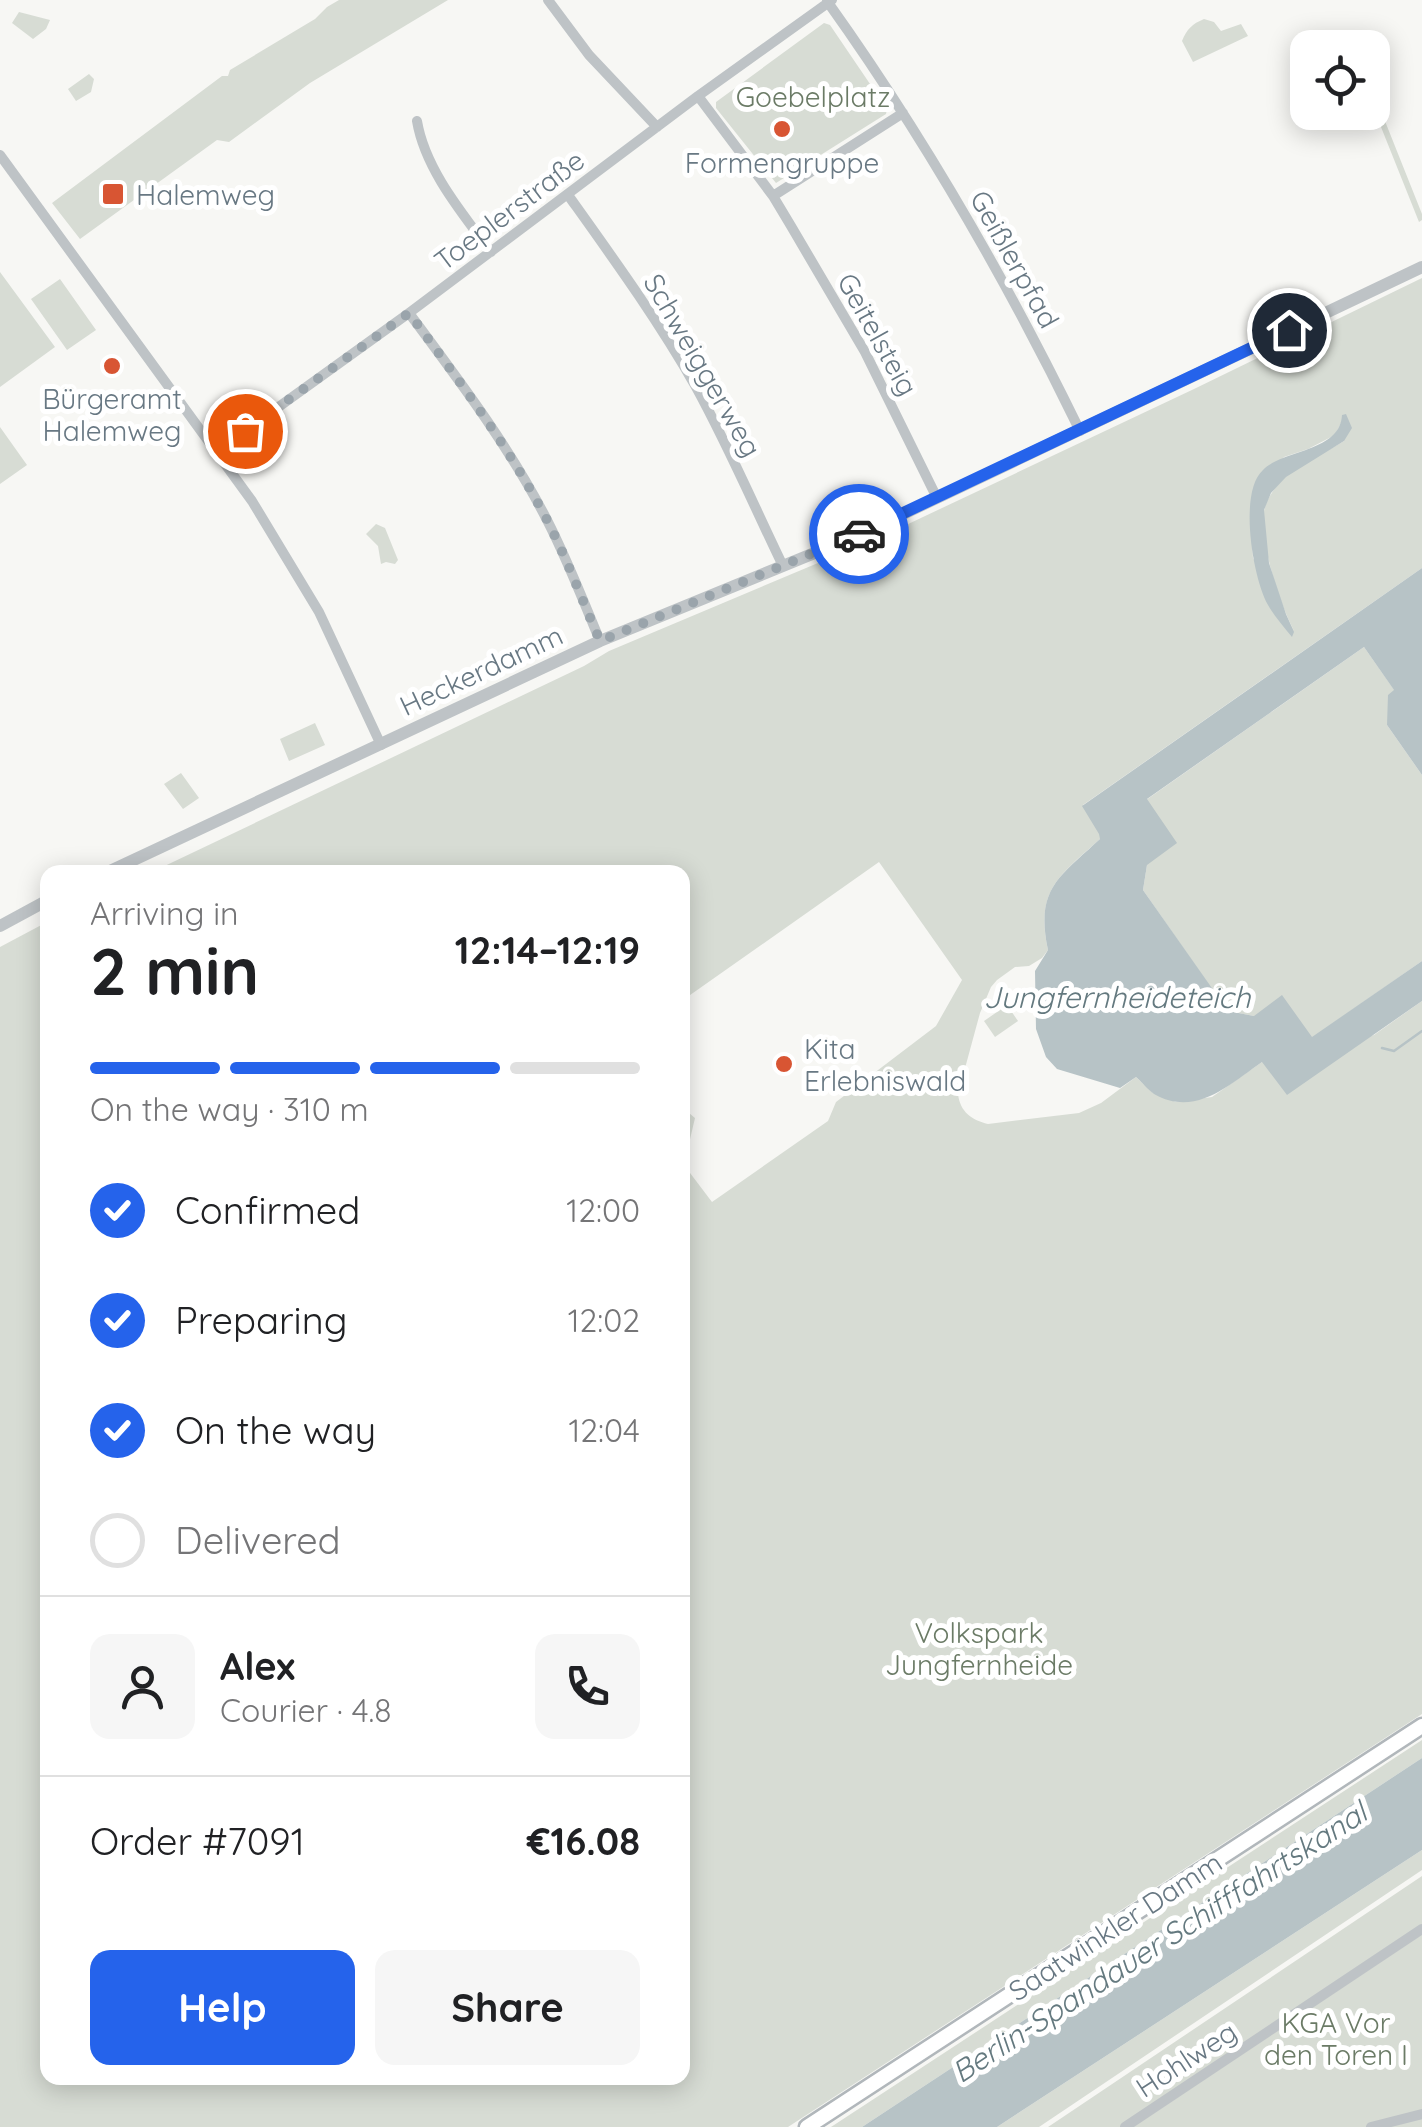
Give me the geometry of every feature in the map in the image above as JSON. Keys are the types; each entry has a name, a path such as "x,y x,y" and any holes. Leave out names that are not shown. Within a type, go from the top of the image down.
{"main road":[{"name":"Saatwinkler Damm","path":"808,2127 1422,1726"}],"street":[{"path":"548,0 596,63 657,127"},
{"path":"698,96 773,196 903,113 829,1"},
{"name":"Toeplerstraße","path":"216,452 829,1"},
{"name":"Geißlerpfad","path":"903,113 983,243 1080,431"},
{"path":"417,121 420,140 430,160 491,252"},
{"path":"0,154 252,501 319,612 381,746"},
{"name":"Schweiggerweg","path":"568,196 655,318 695,384 783,566"},
{"name":"Geitelsteig","path":"773,196 865,352 937,498"},
{"name":"Heckerdamm","path":"123,865 600,641 861,534 1422,267"},
{"path":"409,313 478,408 541,510 600,641"},
{"path":"0,926 40,904"},
{"name":"Hohlweg","path":"1125,2127 1422,1928"},
{"path":"1372,2127 1422,2114"}],"green space":[{"path":"339,0 448,0 310,83 229,142 217,140 80,239 52,203 222,76 228,76 230,70 315,19"},
{"path":"19,12 50,20 46,29 33,39 12,23"},
{"path":"1204,19 1214,22 1221,31 1241,24 1248,36 1193,62 1182,41 1190,27"},
{"name":"Goebelplatz","path":"824,23 830,25 887,109 886,114 776,183 716,108 716,102"},
{"path":"89,74 94,79 91,92 76,101 68,89"},
{"path":"1382,130 1389,130 1422,214 1419,222"},
{"path":"0,272 55,347 0,387"},
{"name":"Volkspark Jungfernheide","path":"1422,278 1422,568 1083,805 1100,839 1062,875 1048,898 1048,950 1029,966 1015,967 991,987 958,1094 968,1114 988,1124 1079,1113 1101,1103 1136,1077 1153,1093 1176,1102 1212,1097 1262,1062 1374,1035 1422,1001 1422,1714 788,2127 0,2127 0,947 40,926 40,2085 690,2085 690,1173 712,1202 828,1121 836,1102 936,1026 962,980 879,862 690,995 690,865 167,865 609,651 887,534","holes":["1341,423 1344,441 1284,478 1265,506 1268,556 1294,631 1253,558 1250,508 1284,457 1335,435"]},
{"path":"60,279 96,330 67,350 31,299"},
{"path":"0,427 27,465 0,484"},
{"path":"376,524 385,528 398,560 395,564 381,564 378,546 366,534"},
{"path":"1364,647 1395,691 1387,725 1422,775 1422,961 1312,1038 1254,1016 1227,1011 1143,890 1147,865 1146,800"},
{"path":"315,723 325,745 289,761 280,739"},
{"path":"181,773 199,798 183,809 164,784"},
{"path":"1007,1005 1018,1021 995,1037 984,1021"},
{"name":"Volkspark Jungfernheide","path":"690,1114 695,1118 690,1139"},
{"path":"1422,1740 1422,1758 862,2127 831,2127"},
{"path":"1422,1850 1422,1870 1039,2127 997,2127"},
{"name":"KGA Vor den Toren I","path":"1422,1876 1422,2127 1048,2127 1063,2117"}],"water":[{"path":"1346,414 1352,428 1344,441 1286,477 1271,493 1264,510 1269,563 1294,632 1292,637 1268,605 1257,576 1250,536 1251,497 1263,470 1322,443 1332,436"},
{"name":"Jungfernheideteich","path":"1422,568 1422,775 1387,725 1388,695 1394,690 1364,647 1147,799 1177,843 1147,865 1143,890 1228,1011 1254,1016 1282,995 1312,1037 1422,961 1422,1001 1287,1095 1262,1062 1212,1095 1184,1102 1154,1094 1136,1077 1120,1088 1057,1069 1046,1057 1036,1029 1035,971 1048,950 1048,898 1062,875 1100,839 1082,806"},
{"name":"Berlin-Spandauer Schifffahrtskanal","path":"1422,1758 1422,1850 997,2127 862,2127"}],"waterway":[{"path":"1382,1048 1394,1051 1422,1031"}],"way so far":[{"path":"245,431 409,313 478,408 541,510 600,641 859,534"}],"place":[{"name":"Formengruppe","path":"782,129"},
{"name":"Halemweg","path":"113,194"},
{"name":"Bürgeramt Halemweg","path":"112,366"},
{"name":"Kita Erlebniswald","path":"784,1064"}],"route":[{"path":"859,534 1289,330"}]}
